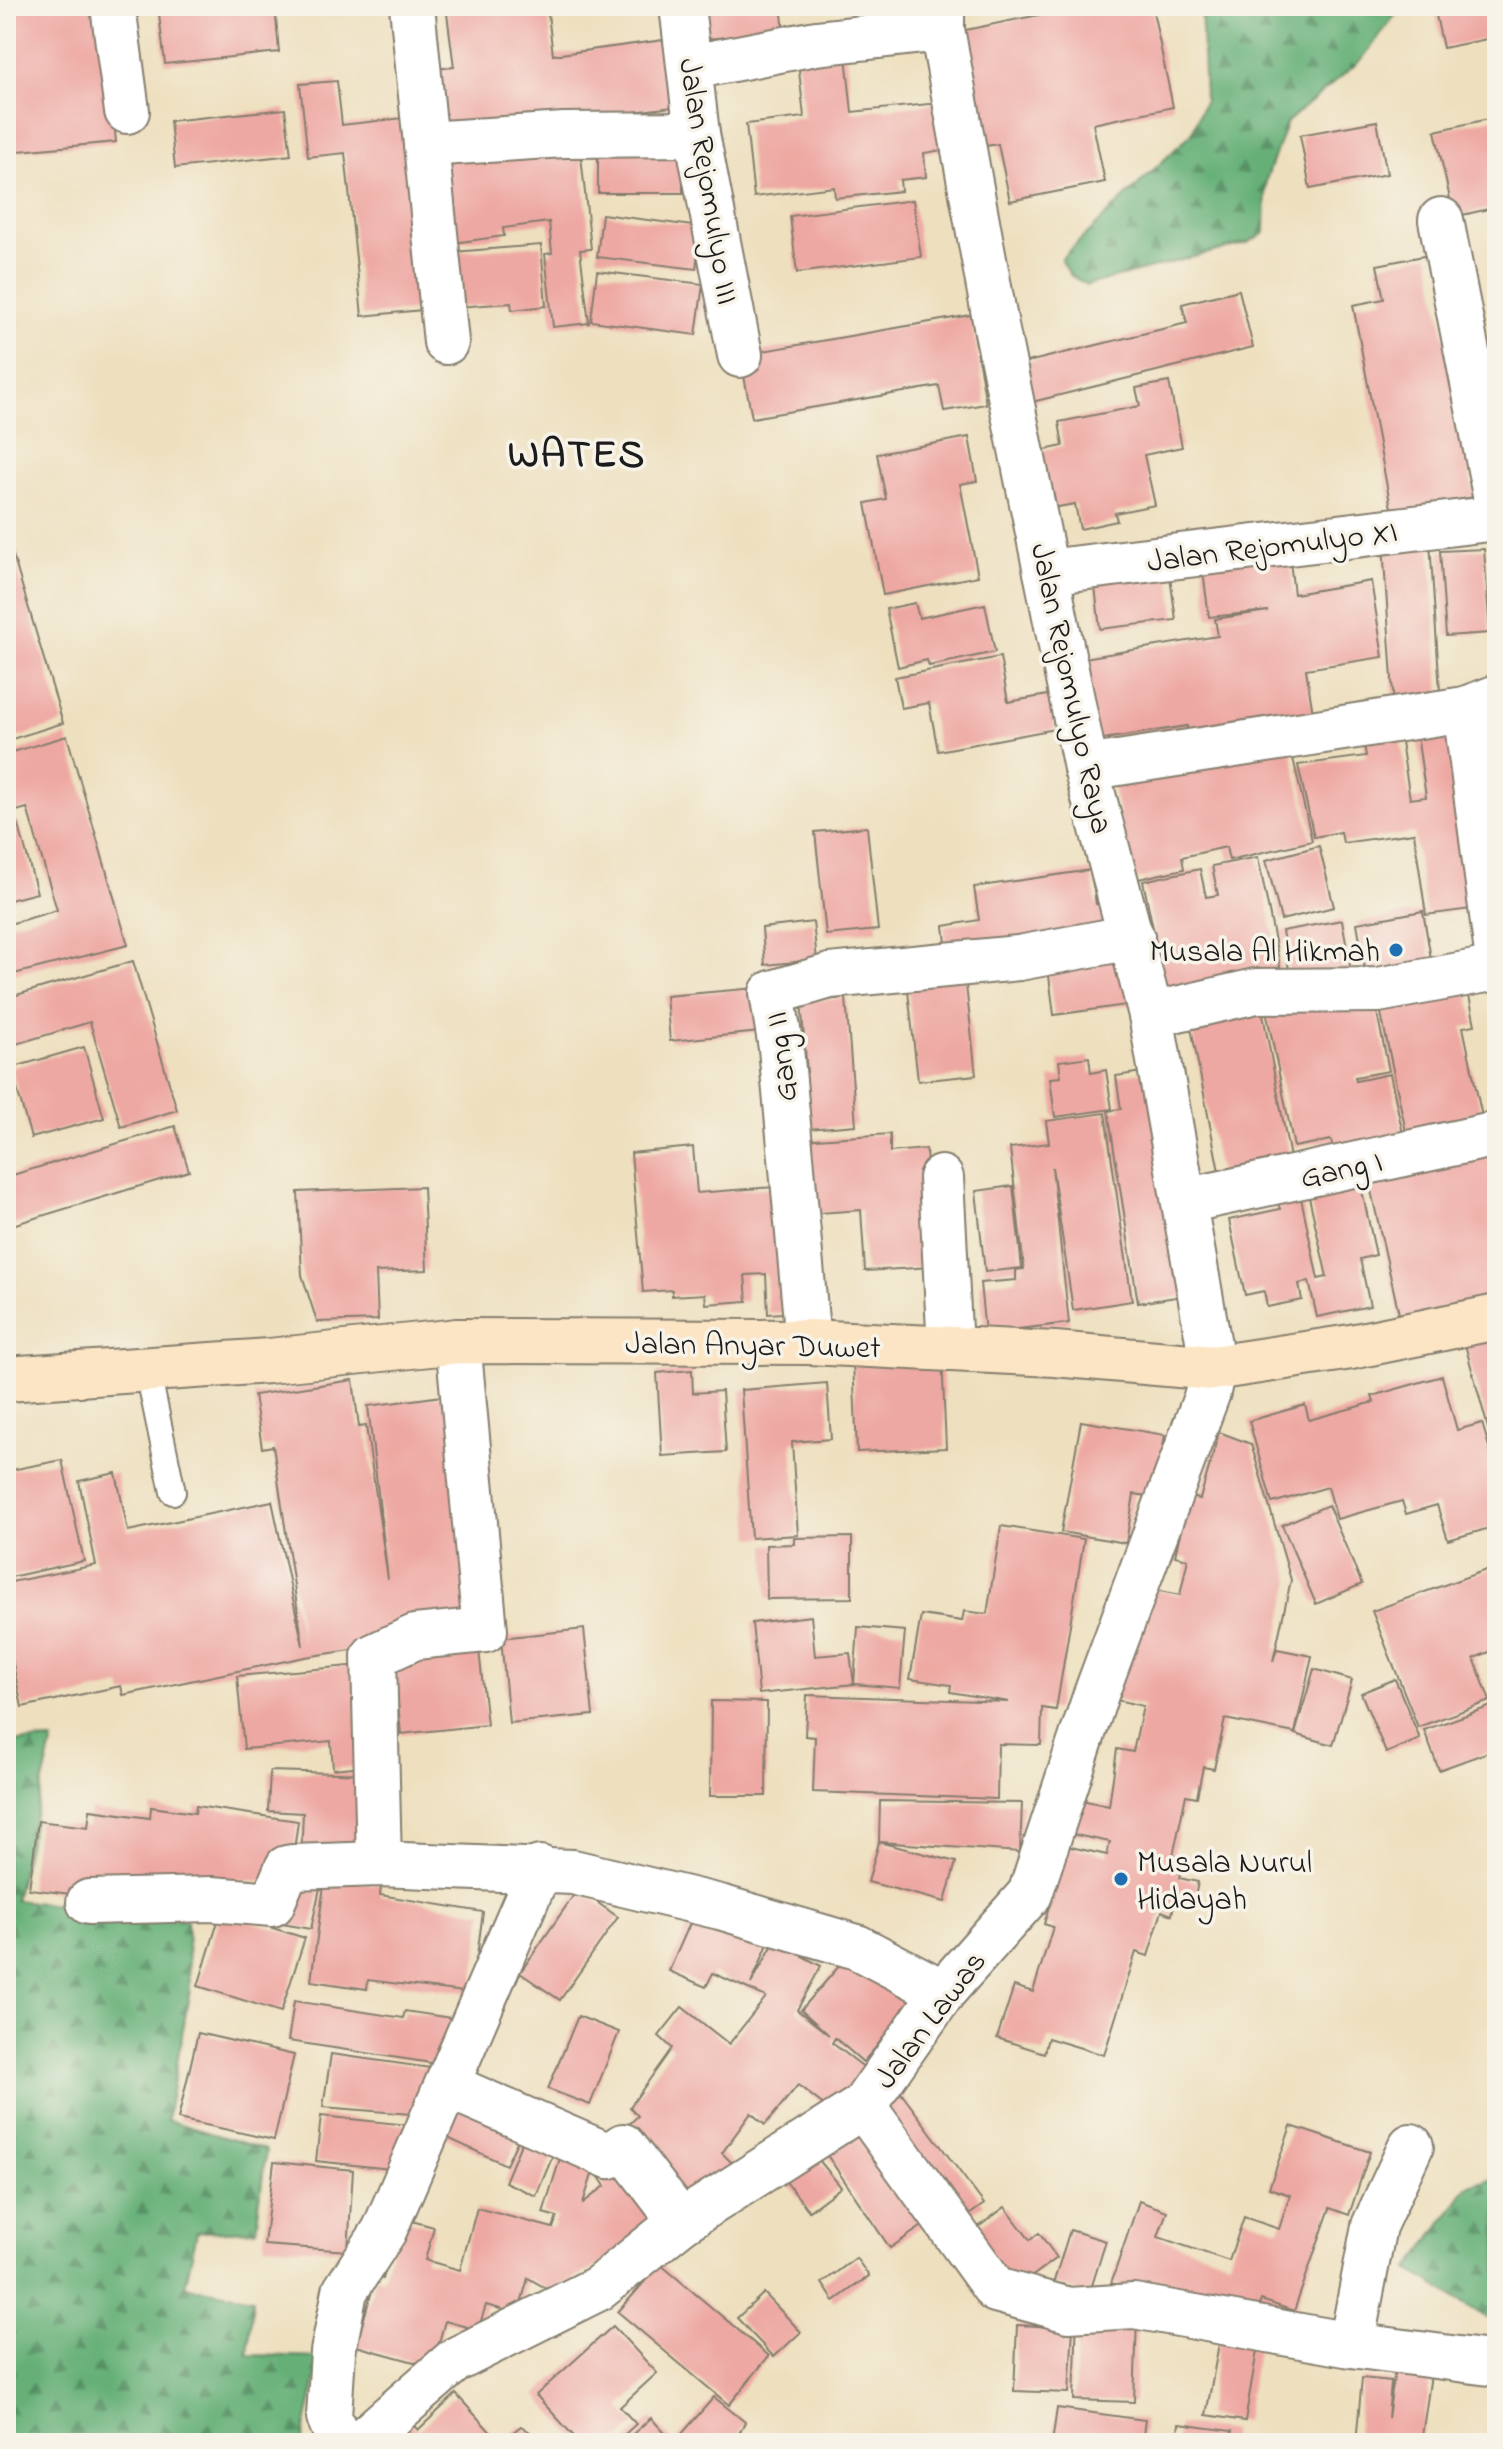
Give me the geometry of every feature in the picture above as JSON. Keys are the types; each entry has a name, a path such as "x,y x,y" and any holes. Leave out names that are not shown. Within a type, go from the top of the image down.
{"street":[{"path":"113,6 127,111"},
{"path":"412,6 446,342"},
{"name":"Jalan Rejomulyo III","path":"682,6 697,134 740,355"},
{"path":"691,67 942,18"},
{"name":"Jalan Rejomulyo Raya","path":"942,18 1086,768 1151,1015 1213,1368"},
{"path":"426,144 564,135 697,134"},
{"path":"1441,220 1497,505"},
{"name":"Jalan Rejomulyo XI","path":"1046,572 1497,518"},
{"path":"1086,768 1481,703 1496,944 1378,990 1256,991 1151,1015"},
{"name":"Gang II","path":"808,1342 781,1048 772,993 830,976 1019,958 1132,937"},
{"name":"Gang I","path":"1185,1201 1497,1134"},
{"path":"941,1178 950,1349"},
{"name":"Jalan Anyar Duwet","path":"6,1379 269,1361 458,1341 808,1342 1213,1368 1351,1347 1497,1317"},
{"path":"379,1864 374,1656 415,1637 485,1630 458,1341"},
{"name":"Jalan Lawas","path":"360,2443 455,2360 599,2288 681,2222 863,2106 943,1992 1030,1894 1096,1694 1208,1392 1213,1368"},
{"path":"89,1902 212,1899 272,1904 287,1868 379,1864 459,1869 540,1868 650,1889 857,1947 943,1992"},
{"path":"340,2443 329,2417 333,2352 345,2291 384,2231 540,1868"},
{"path":"448,2086 609,2156 623,2146 681,2222"},
{"path":"863,2106 996,2290 1069,2310 1134,2306 1351,2345 1497,2364"},
{"path":"1351,2345 1374,2226 1411,2146"}],"lane":[{"path":"147,1367 173,1492"}],"green space":[{"path":"1201,6 1402,6 1362,59 1287,122 1266,180 1265,233 1247,243 1087,285 1070,275 1061,259 1192,133 1205,99"},
{"path":"53,1740 15,1900 187,1920 190,1989 167,2120 266,2150 256,2230 197,2232 185,2286 253,2298 248,2355 321,2357 302,2443 6,2443 6,1742"},
{"path":"1497,2177 1497,2324 1409,2269 1467,2187"}],"building":[{"path":"6,6 103,6 116,142 8,152"},
{"path":"158,6 275,6 279,52 165,64"},
{"path":"446,6 547,6 553,55 664,40 673,107 444,136 436,69 454,67"},
{"path":"703,6 781,6 784,31 707,39"},
{"path":"886,6 933,6 888,22"},
{"path":"1082,6 1152,6 1173,107 1093,124 1105,182 1010,201 998,144 980,147 956,32"},
{"path":"1434,6 1497,6 1497,37 1443,48"},
{"path":"845,47 852,112 938,103 943,150 924,153 926,177 900,180 901,191 835,198 834,187 754,197 746,124 804,117 797,52"},
{"path":"337,81 342,125 412,117 432,309 362,316 345,153 308,157 300,84"},
{"path":"285,109 291,155 175,168 170,121"},
{"path":"1497,117 1497,207 1454,217 1435,131"},
{"path":"1377,121 1387,174 1310,189 1300,135"},
{"path":"579,137 591,249 580,250 589,323 553,327 545,254 552,253 549,222 503,228 504,236 453,243 442,153"},
{"path":"598,146 683,146 683,193 598,193"},
{"path":"913,200 921,257 797,273 790,216"},
{"path":"602,214 701,227 696,269 597,257"},
{"path":"541,245 546,306 512,310 511,303 457,307 453,252"},
{"path":"1429,255 1474,497 1436,504 1394,524 1353,305 1384,299 1377,265"},
{"path":"597,271 703,284 696,335 591,321"},
{"path":"1239,290 1253,347 1024,404 1015,365 1187,323 1182,304"},
{"path":"971,315 986,404 944,411 939,386 752,418 740,355"},
{"path":"1169,382 1182,447 1144,455 1155,505 1115,513 1117,521 1080,529 1075,504 1041,510 1030,453 1063,446 1059,422 1140,406 1136,388"},
{"path":"969,437 977,481 960,484 978,576 883,595 866,503 886,499 877,454"},
{"path":"6,532 63,723 6,741"},
{"path":"1430,542 1441,706 1394,709 1383,545"},
{"path":"1484,549 1490,633 1446,636 1440,551"},
{"path":"1289,553 1294,594 1371,581 1383,657 1306,669 1313,714 1188,734 1187,726 1097,740 1084,658 1218,636 1215,619 1268,611 1209,617 1202,564"},
{"path":"1169,569 1176,620 1100,629 1094,578"},
{"path":"915,603 919,618 985,604 995,652 929,666 927,660 898,667 886,609"},
{"path":"1000,657 1008,702 1048,695 1055,729 938,751 929,703 901,708 895,677"},
{"path":"1453,723 1479,908 1426,915 1414,833 1343,843 1341,832 1314,837 1298,765 1366,756 1362,734 1399,729 1410,799 1426,797 1416,728"},
{"path":"67,736 128,945 6,976 6,925 57,910 27,808 6,814 6,754"},
{"path":"1290,745 1312,841 1229,860 1226,847 1182,857 1184,869 1134,880 1110,773"},
{"path":"18,822 37,893 6,901 6,826"},
{"path":"867,827 878,930 826,935 815,832"},
{"path":"1319,846 1334,907 1281,920 1266,860"},
{"path":"1258,857 1281,971 1168,999 1143,881 1200,869 1206,897 1218,895 1212,866"},
{"path":"1091,870 1096,904 1114,901 1119,934 948,959 944,926 979,920 974,887"},
{"name":"Musala Al Hikmah","path":"1423,911 1434,977 1368,987 1357,923"},
{"path":"1342,920 1352,976 1292,986 1282,931"},
{"path":"813,922 817,960 765,965 762,928"},
{"path":"1126,949 1134,1004 1054,1015 1047,960"},
{"path":"133,961 177,1110 121,1127 90,1022 6,1047 6,998"},
{"path":"964,967 976,1075 918,1081 906,973"},
{"path":"1466,981 1475,1025 1463,1027 1485,1131 1409,1146 1378,999"},
{"path":"756,988 760,1032 670,1041 666,996"},
{"path":"846,998 856,1125 796,1130 791,1073 807,1072 801,1002"},
{"path":"1260,998 1293,1174 1222,1187 1188,1012"},
{"path":"1374,998 1389,1071 1355,1077 1356,1081 1390,1074 1406,1148 1336,1162 1331,1140 1294,1147 1266,1010"},
{"path":"84,1047 104,1118 31,1138 11,1068"},
{"path":"1089,1057 1091,1073 1106,1070 1112,1109 1055,1117 1050,1078 1061,1077 1059,1061"},
{"path":"1155,1070 1195,1294 1138,1303 1108,1111 1121,1109 1116,1076"},
{"path":"1105,1113 1132,1301 1073,1310 1052,1167 1069,1323 985,1333 980,1283 1016,1280 1016,1270 1024,1269 1010,1148 1049,1143 1046,1121"},
{"path":"175,1126 189,1171 6,1227 6,1177"},
{"path":"890,1134 890,1152 926,1149 933,1267 865,1271 861,1210 805,1214 801,1140"},
{"path":"6,1137 12,1155 6,1156"},
{"path":"1497,1143 1497,1301 1401,1323 1367,1173"},
{"path":"693,1147 697,1193 787,1186 797,1312 768,1314 766,1274 745,1275 747,1301 706,1304 705,1294 672,1296 672,1290 643,1292 631,1153"},
{"path":"1359,1177 1376,1255 1360,1259 1370,1306 1317,1317 1309,1281 1299,1284 1302,1300 1267,1307 1264,1291 1245,1295 1229,1220 1280,1209 1277,1198 1300,1193 1318,1279 1327,1277 1307,1188"},
{"path":"1013,1186 1022,1268 985,1272 976,1191"},
{"path":"423,1187 427,1270 376,1272 378,1320 317,1322 302,1275 298,1192"},
{"path":"1497,1334 1497,1457 1496,1457 1464,1341"},
{"path":"942,1357 946,1448 857,1452 853,1361"},
{"path":"692,1370 693,1393 722,1391 726,1452 662,1456 657,1373"},
{"path":"1442,1376 1457,1430 1482,1423 1497,1474 1497,1526 1448,1540 1437,1505 1406,1514 1402,1501 1337,1519 1328,1487 1272,1503 1249,1421 1305,1405 1309,1420 1374,1402 1372,1396"},
{"path":"353,1380 359,1427 366,1426 388,1579 368,1406 457,1394 479,1612 398,1643 305,1657 123,1695 121,1686 22,1707 6,1631 6,1583 96,1565 79,1481 116,1473 128,1531 272,1501 303,1646 273,1446 262,1448 254,1395"},
{"path":"827,1383 831,1439 792,1442 798,1535 751,1538 741,1390"},
{"path":"1081,1421 1165,1435 1155,1497 1134,1494 1126,1543 1061,1532"},
{"path":"1219,1432 1251,1444 1291,1580 1273,1661 1277,1649 1312,1656 1295,1733 1225,1719 1214,1769 1203,1767 1197,1797 1186,1795 1173,1856 1184,1858 1179,1878 1198,1882 1193,1908 1174,1903 1172,1915 1162,1911 1148,1956 1136,1952 1104,2055 1048,2038 1044,2053 997,2038 1014,1986 1033,1992 1053,1927 1044,1924 1066,1846 1107,1855 1110,1842 1061,1832 1068,1797 1109,1806 1117,1749 1133,1752 1143,1706 1112,1699 1150,1589 1180,1595 1188,1559 1175,1556 1188,1497 1200,1499"},
{"path":"62,1460 84,1561 6,1578 6,1471"},
{"path":"1328,1505 1362,1584 1316,1604 1282,1525"},
{"path":"1001,1526 1084,1539 1056,1710 1042,1708 1041,1745 998,1744 997,1799 813,1792 815,1737 805,1736 807,1695 1009,1702 950,1692 951,1685 910,1679 921,1615 962,1621 964,1611 987,1614"},
{"path":"852,1537 852,1598 767,1599 766,1545 794,1544 794,1538"},
{"path":"1494,1567 1497,1576 1497,1649 1474,1658 1490,1701 1418,1727 1372,1611"},
{"path":"811,1616 815,1656 850,1653 854,1684 759,1694 752,1623"},
{"path":"858,1627 905,1631 900,1688 854,1684"},
{"path":"584,1629 593,1715 509,1723 501,1638"},
{"path":"478,1640 487,1725 401,1734 393,1648"},
{"path":"361,1665 363,1766 333,1769 331,1741 244,1749 237,1676"},
{"path":"1314,1669 1352,1680 1333,1745 1295,1734"},
{"path":"6,1679 12,1700 6,1702"},
{"path":"1395,1679 1420,1739 1386,1753 1361,1693"},
{"path":"711,1701 767,1702 766,1796 710,1796"},
{"path":"1497,1704 1497,1749 1439,1770 1424,1730"},
{"path":"270,1771 369,1774 366,1860 301,1857 303,1813 268,1811"},
{"path":"880,1801 1022,1803 1020,1852 879,1842"},
{"path":"196,1806 298,1821 293,1858 275,1883 239,1879 238,1889 142,1877 140,1892 79,1895 29,1889 38,1821 88,1827 90,1810 150,1818 151,1807 195,1813"},
{"path":"879,1842 956,1862 945,1902 868,1882"},
{"path":"287,1872 322,1879 311,1929 276,1923"},
{"path":"325,1878 381,1885 380,1895 483,1912 472,1993 368,1980 367,1989 311,1981"},
{"path":"578,1889 618,1917 560,2000 520,1973"},
{"path":"221,1912 305,1938 281,2012 198,1986"},
{"path":"695,1912 768,1944 751,1984 775,1941 821,1966 797,2010 829,2035 801,2010 853,1950 915,2003 863,2062 835,2038 832,2043 865,2068 830,2110 798,2085 765,2125 751,2113 722,2153 737,2168 681,2213 616,2136 638,2116 630,2107 672,2048 659,2036 682,2007 729,2044 766,1997 713,1973 706,1987 669,1971"},
{"path":"294,2001 403,2018 405,2011 458,2019 451,2066 288,2041"},
{"path":"578,2016 619,2032 590,2105 548,2089"},
{"path":"198,2033 294,2055 274,2140 178,2119"},
{"path":"331,2054 445,2070 424,2115 323,2107"},
{"path":"901,2093 984,2204 958,2223 875,2112"},
{"path":"455,2095 524,2127 506,2165 437,2133"},
{"path":"321,2116 409,2125 391,2169 316,2161"},
{"path":"1291,2126 1370,2152 1349,2215 1330,2208 1294,2311 1261,2300 1254,2320 1172,2303 1111,2283 1139,2201 1167,2211 1158,2237 1229,2261 1244,2217 1279,2229 1290,2195 1269,2188"},
{"path":"868,2128 931,2220 890,2248 827,2155"},
{"path":"527,2129 559,2141 536,2196 505,2182"},
{"path":"563,2149 597,2159 583,2203 605,2186 597,2174 622,2154 673,2217 620,2254 551,2291 528,2278 518,2314 486,2305 478,2330 445,2321 432,2367 356,2346 376,2277 383,2279 400,2218 434,2227 425,2260 460,2270 477,2208 553,2228 557,2217 543,2213"},
{"path":"815,2155 841,2187 809,2211 784,2179"},
{"path":"274,2162 353,2170 348,2251 264,2245"},
{"path":"1005,2207 1030,2240 1039,2233 1057,2258 1016,2288 973,2231"},
{"path":"1070,2230 1106,2241 1089,2295 1053,2284"},
{"path":"856,2258 869,2276 834,2301 822,2283"},
{"path":"660,2264 769,2356 729,2405 618,2312"},
{"path":"764,2293 801,2332 774,2357 737,2318"},
{"path":"1077,2316 1137,2318 1134,2402 1074,2400"},
{"path":"1017,2325 1073,2328 1069,2393 1014,2391"},
{"path":"613,2326 657,2373 620,2407 636,2424 615,2443 580,2443 536,2395"},
{"path":"1220,2338 1258,2345 1245,2421 1206,2415"},
{"path":"1396,2363 1432,2368 1421,2443 1356,2443 1362,2378 1391,2381 1388,2418"},
{"path":"456,2394 495,2437 489,2443 399,2443 389,2432 406,2417 418,2430"},
{"path":"714,2397 745,2422 734,2443 674,2443"},
{"path":"1057,2408 1145,2420 1142,2443 1052,2443"},
{"path":"651,2418 674,2443 623,2443"},
{"path":"1179,2424 1232,2431 1230,2443 1176,2443"},
{"path":"521,2426 547,2443 499,2443"}],"place":[{"name":"Musala Al Hikmah","path":"1396,950"},
{"name":"Musala Nurul Hidayah","path":"1121,1879"}],"district":[{"name":"WATES","path":"577,452"}]}
